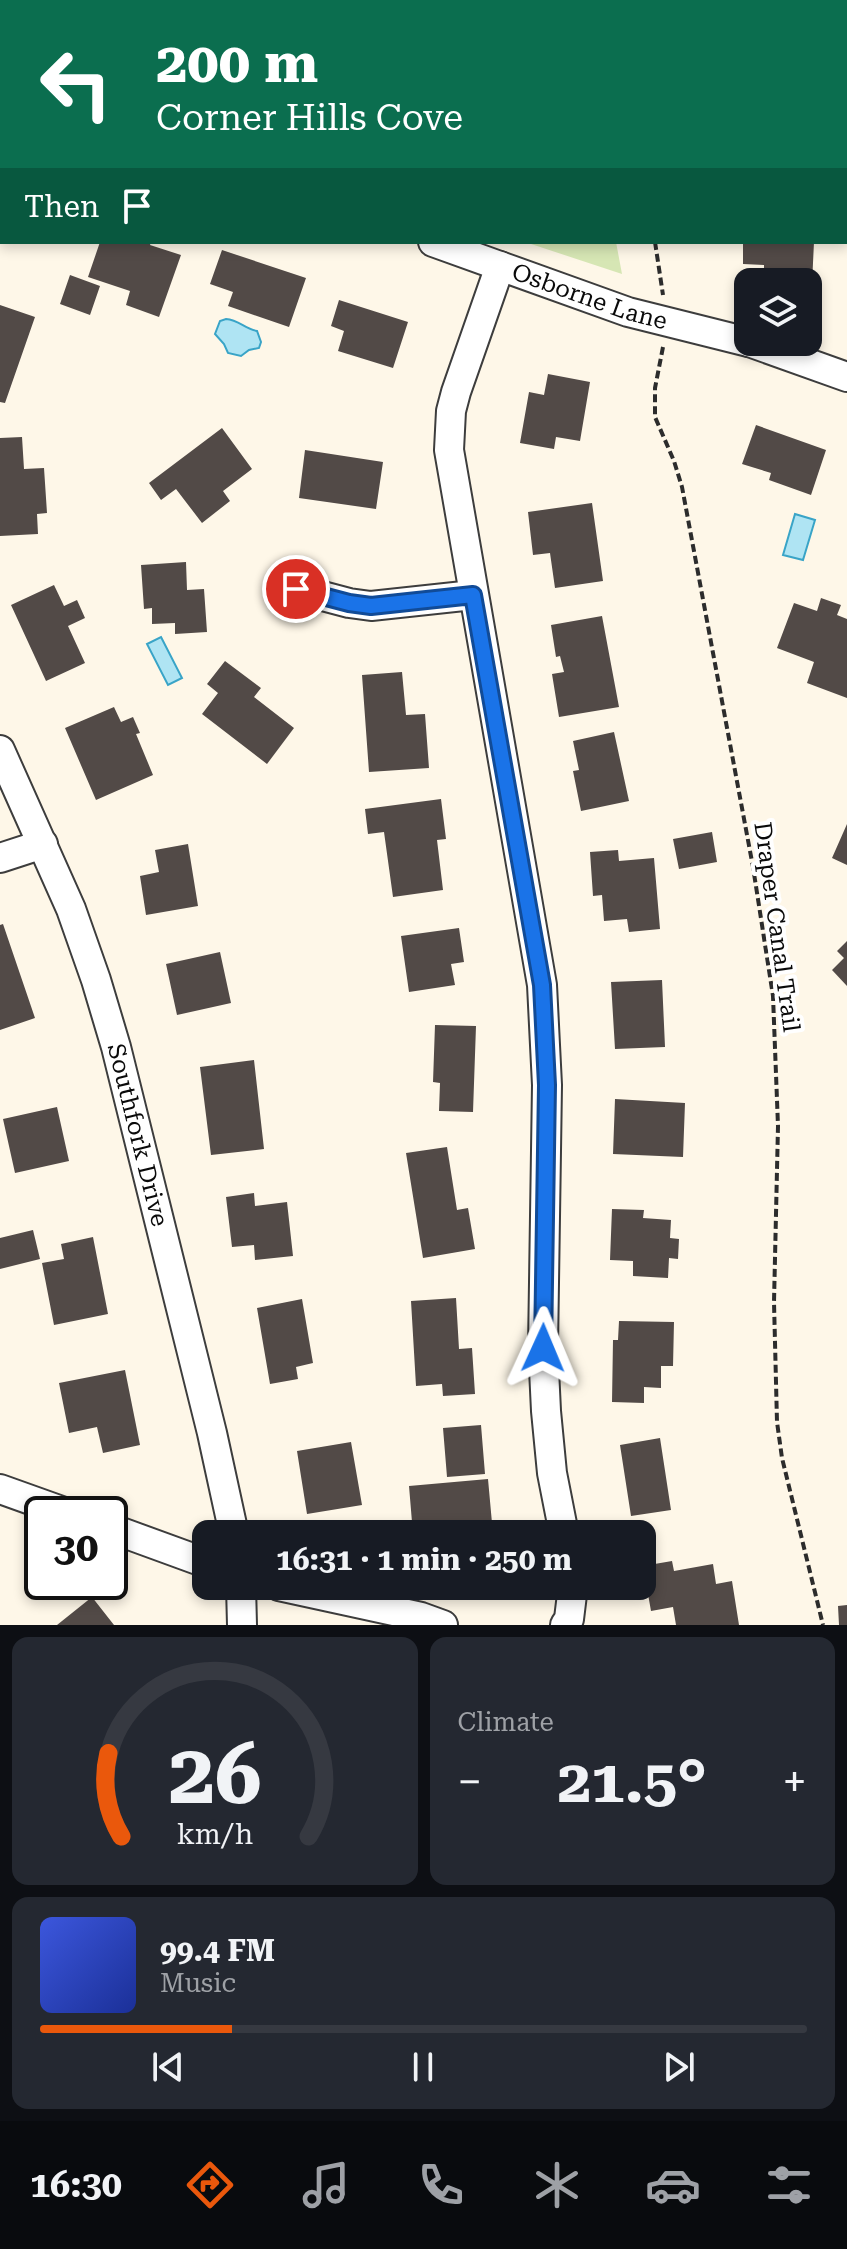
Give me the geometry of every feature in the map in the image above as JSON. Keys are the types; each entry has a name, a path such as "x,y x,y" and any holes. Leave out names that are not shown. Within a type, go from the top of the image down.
{"street":[{"name":"Osborne Lane","path":"439,244 628,312 734,338"},
{"path":"500,266 456,392 449,431 451,470 542,985 547,1085 543,1348 552,1473 561,1520"},
{"name":"Osborne Lane","path":"790,356 846,375"},
{"path":"296,589 371,606 473,595"},
{"name":"Southfork Drive","path":"0,750 71,909 116,1047 231,1520"},
{"path":"0,858 43,844"},
{"path":"0,1489 24,1498"},
{"path":"128,1535 192,1558"},
{"path":"241,1600 242,1625"},
{"path":"343,1600 443,1625"},
{"path":"565,1625 569,1619 571,1600"}],"path":[{"name":"Draper Canal Trail","path":"655,244 664,321 663,349 653,402 655,417 682,487 753,867 773,996 778,1126 774,1302 777,1422 782,1458 823,1625"}],"green space":[{"path":"531,244 616,244 622,274"}],"water":[{"path":"226,319 257,331 261,342 259,348 241,356 228,353 215,334 220,321"},
{"path":"795,514 815,520 803,560 783,555"},
{"path":"161,637 182,678 168,685 147,644"}],"building":[{"path":"99,244 150,244 181,255 159,317 126,305 130,291 88,277"},
{"path":"743,244 814,244 813,268 764,268 764,265 743,264"},
{"path":"222,250 306,278 289,327 228,306 233,292 210,284"},
{"path":"70,275 100,286 90,315 60,304"},
{"path":"339,300 408,322 393,368 338,351 344,331 331,326"},
{"path":"0,305 35,317 5,403 0,402"},
{"path":"548,374 590,382 580,441 556,437 554,449 520,443 529,392 544,395"},
{"path":"756,425 826,450 811,495 769,480 771,473 742,464"},
{"path":"222,428 252,469 223,491 230,501 202,523 176,489 161,500 149,483"},
{"path":"22,437 24,469 44,468 47,513 37,514 38,534 0,536 0,438"},
{"path":"305,450 383,462 376,509 299,498"},
{"path":"592,503 603,581 555,588 550,553 533,555 528,512"},
{"path":"186,562 187,590 204,589 207,632 175,634 175,623 152,624 152,608 144,609 141,565"},
{"path":"54,585 64,606 77,600 85,618 68,626 85,663 46,681 11,605"},
{"path":"821,598 841,605 837,615 847,619 847,698 807,683 814,662 777,648 794,603 817,611"},
{"path":"602,616 619,707 559,717 552,674 564,672 560,656 556,657 551,625"},
{"path":"225,661 261,688 254,697 294,728 267,764 202,714 218,693 207,684"},
{"path":"402,672 406,715 425,714 429,768 369,772 362,675"},
{"path":"114,707 121,722 133,717 140,733 136,734 153,775 96,800 65,728"},
{"path":"614,732 629,801 581,811 573,771 579,770 573,741"},
{"path":"441,799 446,839 437,840 443,890 393,897 384,832 368,834 365,809"},
{"path":"847,824 847,865 832,858"},
{"path":"712,832 717,862 679,869 673,839"},
{"path":"188,844 198,906 146,915 140,876 159,872 155,850"},
{"path":"618,850 619,861 654,858 660,929 629,932 627,919 604,921 602,895 593,896 590,852"},
{"path":"3,924 35,1018 0,1030 0,925"},
{"path":"459,928 464,962 451,964 455,985 409,992 401,936"},
{"path":"847,941 847,986 832,970 844,958 837,951"},
{"path":"220,952 231,1003 177,1015 166,964"},
{"path":"662,980 665,1047 615,1049 611,982"},
{"path":"435,1025 476,1026 473,1112 439,1111 440,1083 433,1082"},
{"path":"254,1060 264,1149 211,1155 200,1067"},
{"path":"615,1099 685,1103 683,1157 613,1154"},
{"path":"57,1107 69,1161 15,1173 3,1119"},
{"path":"447,1147 457,1210 468,1208 475,1249 423,1258 406,1153"},
{"path":"254,1193 255,1206 287,1202 293,1256 255,1260 254,1245 232,1247 226,1197"},
{"path":"612,1209 644,1210 643,1218 671,1220 670,1238 679,1239 678,1259 669,1258 668,1278 633,1276 633,1261 610,1260"},
{"path":"33,1230 40,1259 0,1269 0,1238"},
{"path":"93,1237 108,1314 54,1325 42,1263 64,1259 61,1244"},
{"path":"456,1298 459,1349 472,1348 475,1394 443,1396 442,1384 416,1386 411,1301"},
{"path":"302,1299 313,1363 296,1367 298,1379 270,1384 257,1308"},
{"path":"619,1321 674,1322 673,1366 661,1366 661,1388 644,1387 644,1403 612,1402 613,1340 618,1340"},
{"path":"125,1370 140,1445 103,1453 97,1427 69,1433 59,1383"},
{"path":"481,1425 485,1474 447,1477 443,1428"},
{"path":"660,1438 671,1510 631,1516 620,1445"},
{"path":"351,1442 362,1505 307,1514 297,1451"},
{"path":"488,1479 492,1520 412,1520 409,1486"},
{"path":"672,1561 674,1571 713,1564 716,1584 732,1581 739,1625 676,1625 673,1607 651,1611 649,1600 656,1600 656,1564"},
{"path":"88,1600 94,1600 114,1625 57,1625"},
{"path":"847,1605 847,1625 839,1625 838,1606"}],"route":[{"path":"296,589 371,606 473,595 542,985 547,1085 543,1348"}]}
